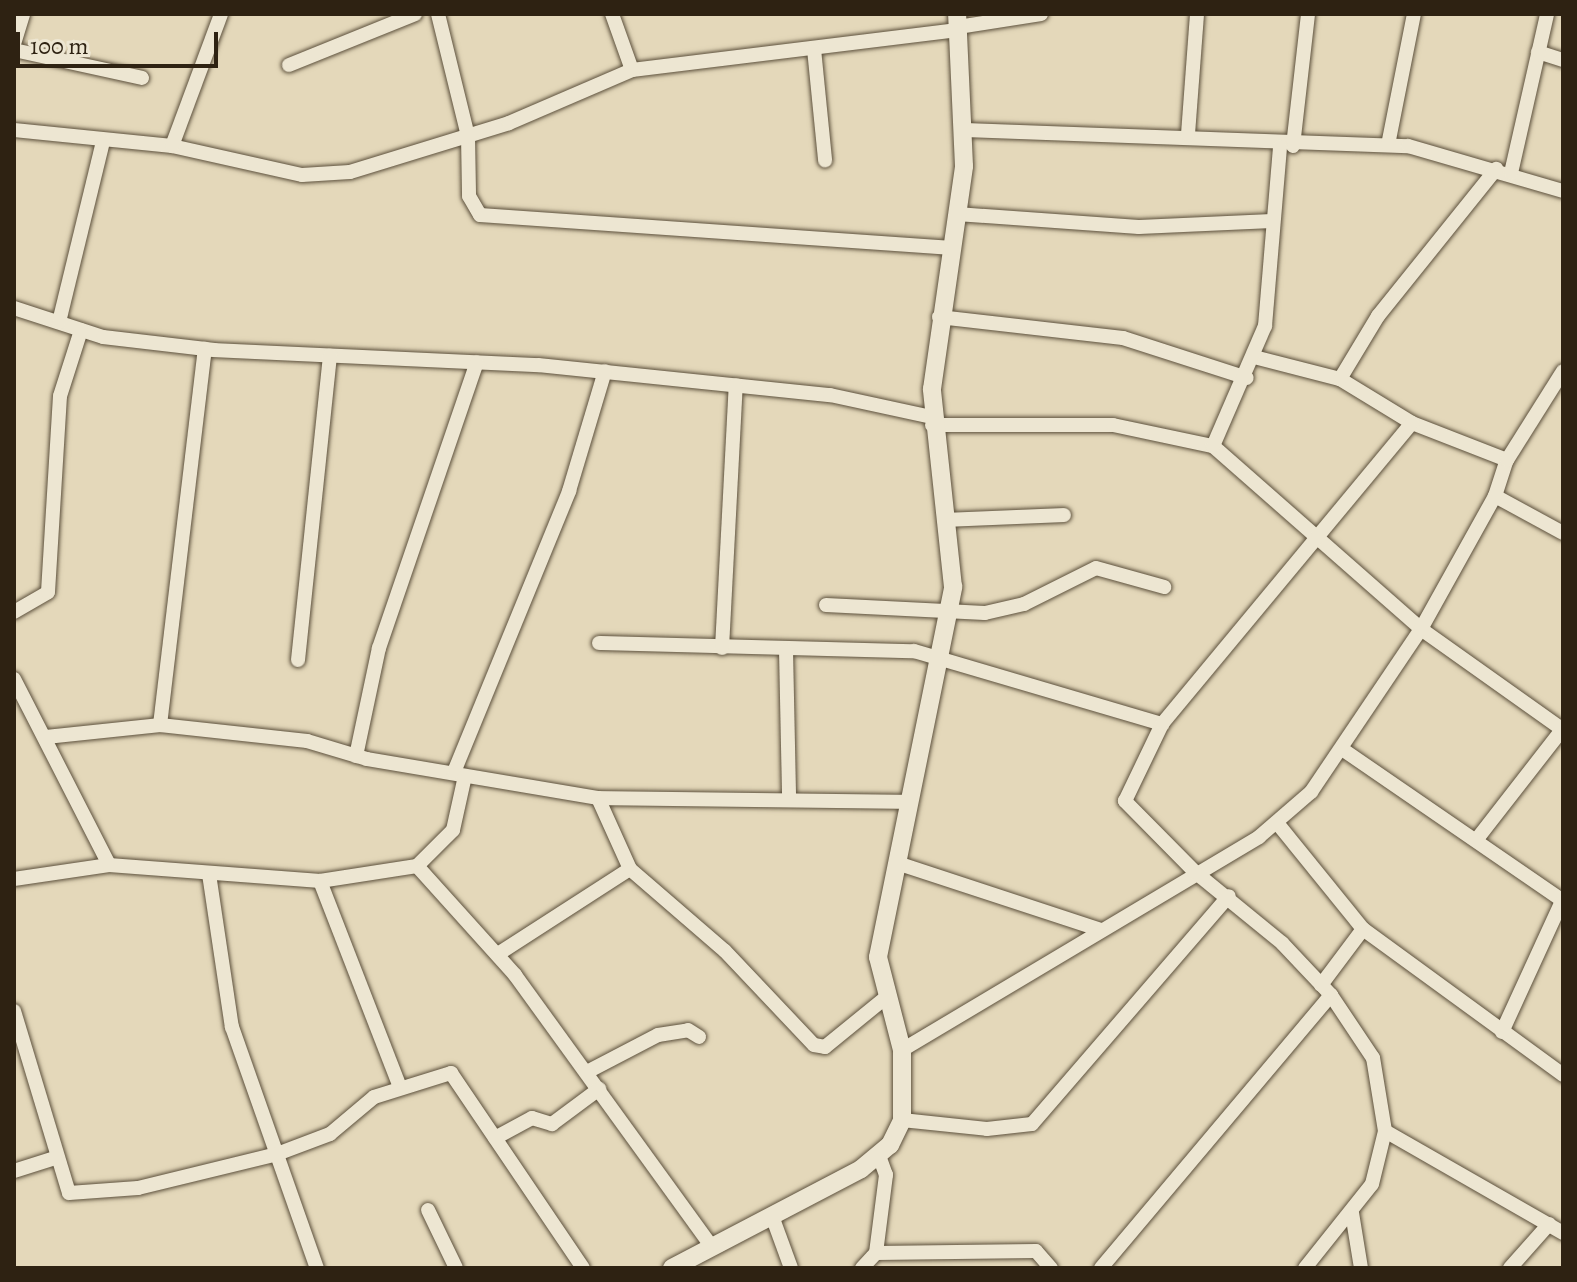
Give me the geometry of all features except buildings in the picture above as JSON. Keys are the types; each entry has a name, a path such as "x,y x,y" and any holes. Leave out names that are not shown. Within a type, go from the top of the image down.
{"street":[{"path":"23,14 14,47 142,78"},
{"path":"172,146 221,14"},
{"path":"289,65 415,14"},
{"path":"438,14 468,136 469,196 489,217 949,248"},
{"path":"612,14 632,70"},
{"path":"14,130 172,146 302,175 387,164 468,136 632,70 814,49 958,24 1041,14"},
{"path":"1188,134 1197,14"},
{"path":"1213,446 1258,358 1272,221 1308,14"},
{"path":"1388,145 1414,14"},
{"path":"1340,379 1378,316 1503,171 1547,14"},
{"path":"672,1268 879,1156 902,1120 902,1050 885,998 880,933 900,864 949,611 953,567 932,421 939,317 957,214 965,130 958,24"},
{"path":"814,49 825,160"},
{"path":"1538,52 1563,60"},
{"path":"965,130 1188,134 1286,146 1388,145 1503,171 1563,191"},
{"path":"59,322 103,141"},
{"path":"957,214 1139,227 1272,221"},
{"path":"14,308 81,330 205,349 605,371 736,385 932,421 1113,425 1213,446 1421,629 1563,730 1477,839"},
{"path":"939,317 1123,338 1247,378"},
{"path":"14,612 48,592 60,396 81,330"},
{"path":"160,725 205,349"},
{"path":"298,660 330,356"},
{"path":"1258,358 1340,379 1412,423 1507,460"},
{"path":"356,756 384,634 477,362"},
{"path":"14,879 109,865 320,881 417,866 453,830 459,774 569,491 605,371"},
{"path":"902,1050 1278,824 1342,749 1421,629 1495,496 1507,460 1563,371"},
{"path":"722,648 736,385"},
{"path":"1305,1268 1352,1213 1372,1184 1385,1131 1373,1058 1326,990 1229,896 1195,872 1125,801 1162,724 1412,423"},
{"path":"1495,496 1563,533"},
{"path":"945,520 1064,515"},
{"path":"826,605 949,611 1003,610 1096,568 1164,587"},
{"path":"599,643 939,657 1162,724"},
{"path":"786,650 789,797"},
{"path":"14,679 109,865"},
{"path":"46,737 160,725 307,741 356,756 598,798 789,797 911,802"},
{"path":"1342,749 1563,901 1502,1032"},
{"path":"598,798 630,869 725,951 819,1048 885,998"},
{"path":"1278,824 1363,929 1563,1075"},
{"path":"900,864 1101,930"},
{"path":"417,866 498,954 711,1246"},
{"path":"498,954 630,869"},
{"path":"209,874 232,1027 317,1268"},
{"path":"320,881 400,1087"},
{"path":"902,1120 987,1129 1032,1124 1229,896"},
{"path":"1101,1268 1326,990 1363,929"},
{"path":"15,1019 55,1158 69,1193 138,1188 277,1154 330,1134 354,1109 400,1087 456,1074 495,1138 583,1268"},
{"path":"587,1072 658,1035 688,1030 699,1037"},
{"path":"495,1138 532,1118 552,1124 599,1089"},
{"path":"1385,1131 1563,1233"},
{"path":"862,1268 876,1253 886,1175 879,1156"},
{"path":"14,1171 55,1158"},
{"path":"428,1210 456,1268"},
{"path":"1352,1213 1361,1268"},
{"path":"772,1216 791,1268"},
{"path":"1510,1268 1549,1224"},
{"path":"876,1253 1036,1251 1051,1268"}]}
